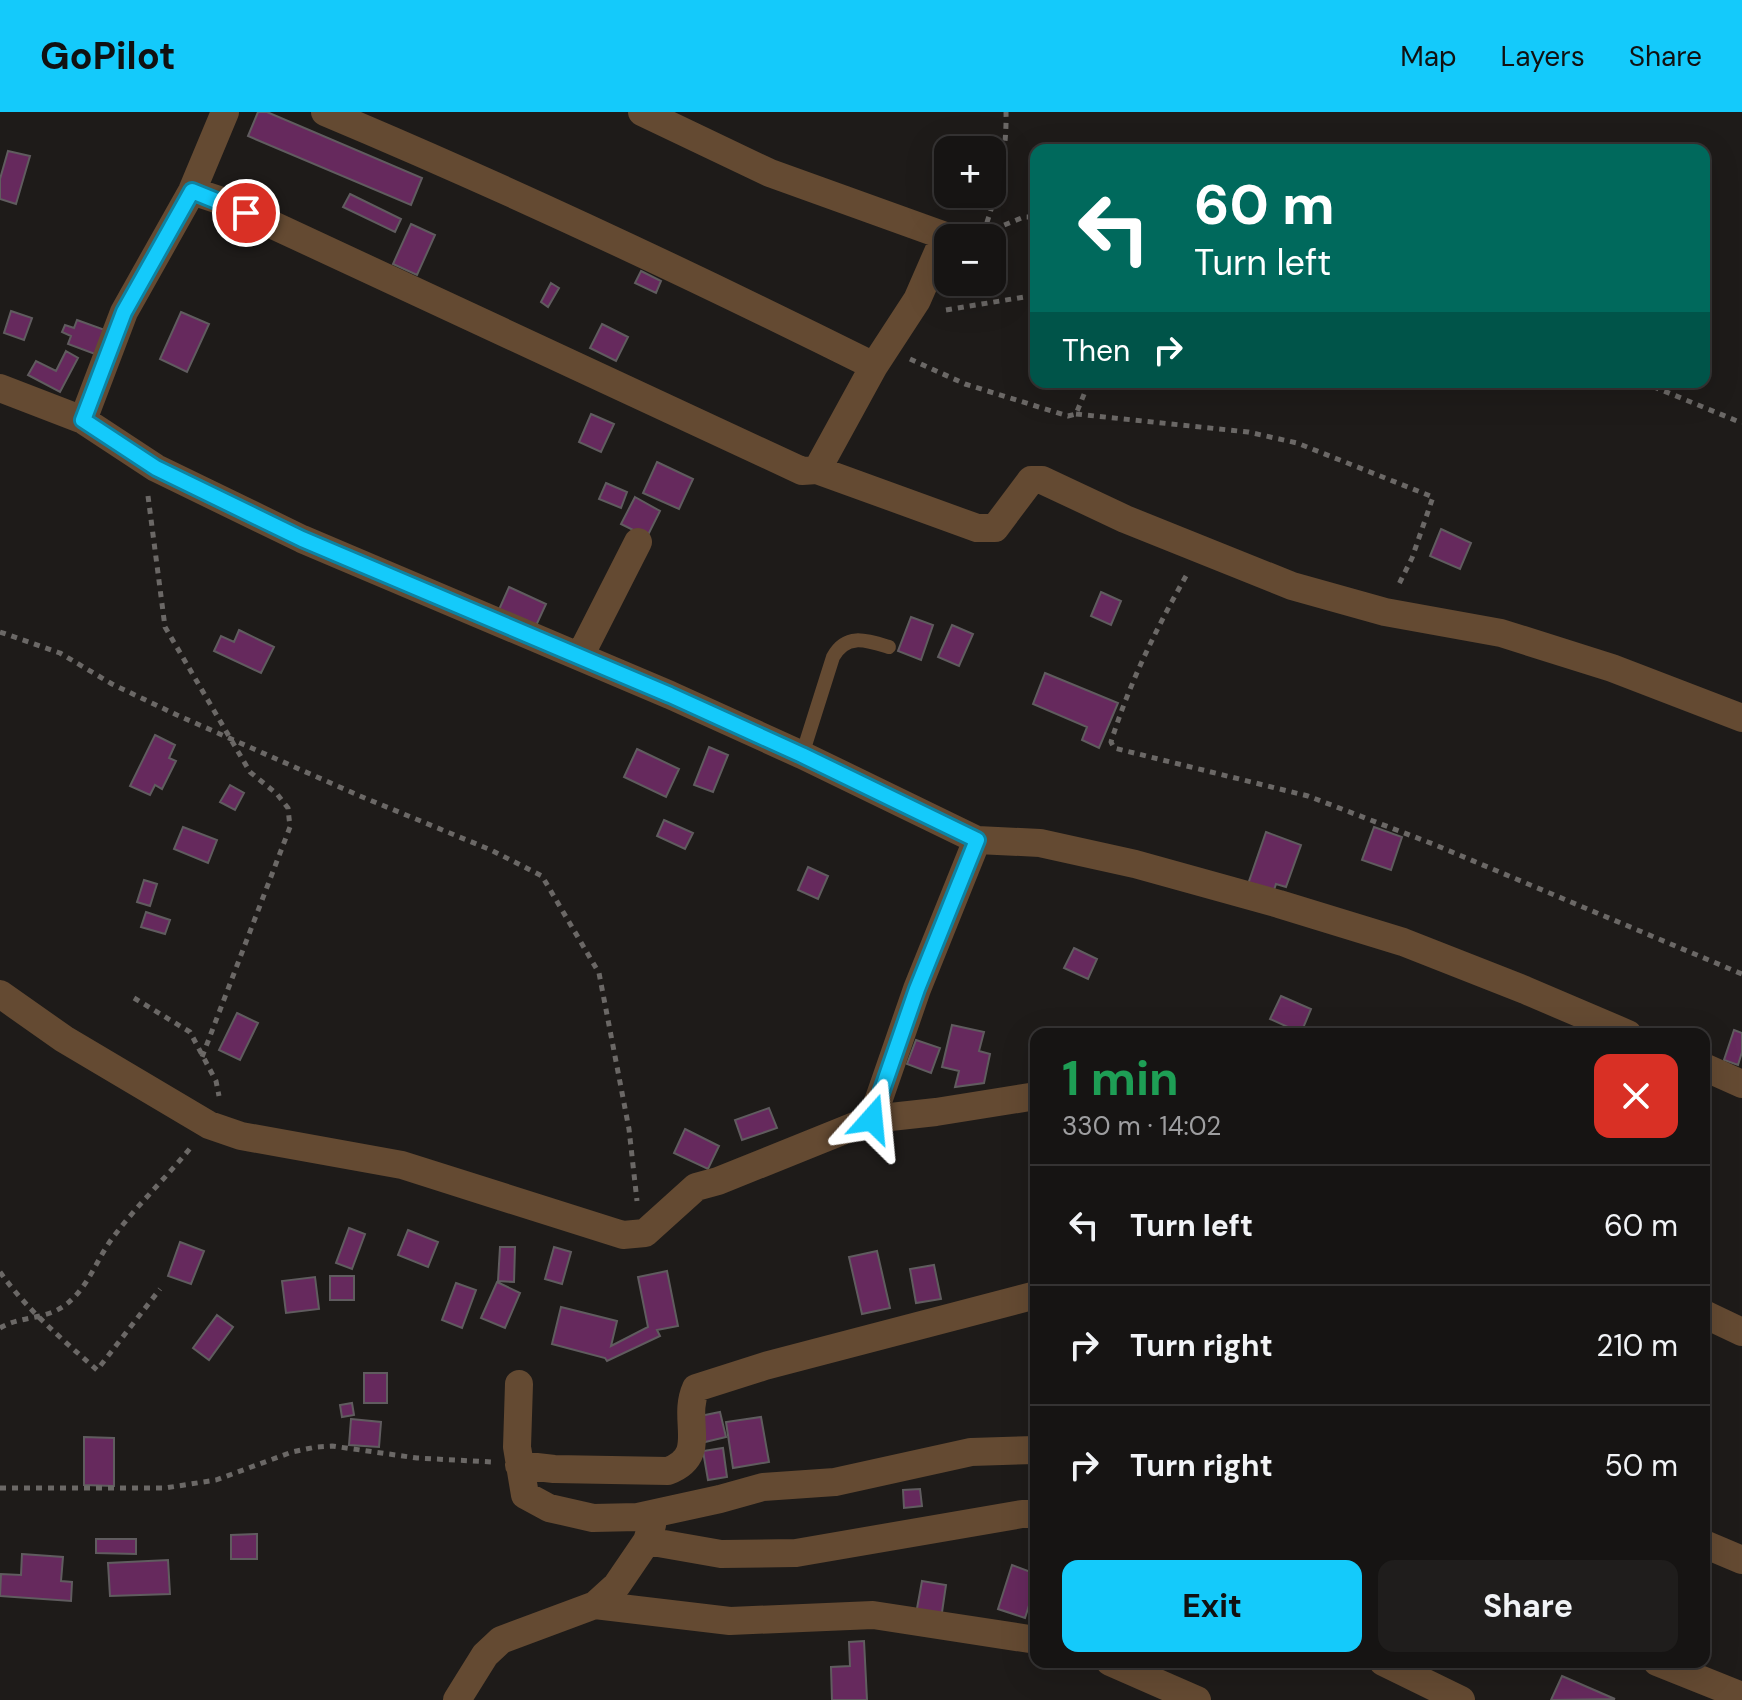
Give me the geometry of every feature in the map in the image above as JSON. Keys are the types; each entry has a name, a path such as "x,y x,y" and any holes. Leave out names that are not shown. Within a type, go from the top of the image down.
{"street":[{"path":"83,420 124,312 192,191 225,112"},
{"path":"325,112 420,151 879,357"},
{"path":"642,112 770,173 934,232"},
{"path":"192,191 219,200 802,471 817,470 977,528 995,528 1031,480 1042,480 1125,519 1292,586 1385,612 1501,633 1612,668 1742,718"},
{"path":"817,470 879,357 917,300 934,261"},
{"path":"0,388 83,420 156,468 302,539 580,656 802,755 977,840 1040,843 1135,864 1279,904 1403,942 1614,1028"},
{"path":"580,656 638,542"},
{"path":"872,1119 917,989 977,840"},
{"path":"0,994 64,1039 209,1125 241,1136 402,1165 623,1235 645,1233 696,1187 872,1119 1030,1097"},
{"path":"1710,1070 1742,1084"},
{"path":"519,1465 554,1469 668,1471 683,1465 691,1455 690,1402 696,1388 765,1366 1030,1297"},
{"path":"1710,1317 1742,1332"},
{"path":"519,1384 519,1465 525,1495 549,1508 593,1518 638,1517 763,1487 835,1482 971,1452 1030,1450"},
{"path":"457,1700 485,1655 501,1640 595,1605 617,1585 647,1541 656,1512"},
{"path":"647,1541 721,1554 796,1553 1030,1514"},
{"path":"1710,1547 1742,1560"},
{"path":"595,1605 730,1621 873,1615 1030,1639"},
{"path":"1124,1668 1197,1700"},
{"path":"1395,1668 1461,1700"},
{"path":"1672,1668 1742,1696"}],"lane":[{"path":"802,755 838,648 846,641 858,639 889,647"}],"path":[{"path":"987,224 998,193 1006,112"},
{"path":"1006,224 1030,217"},
{"path":"905,317 1030,296"},
{"path":"879,357 1068,416 1076,414 1248,432 1297,443 1433,497 1412,558 1385,612"},
{"path":"1076,414 1087,388"},
{"path":"1657,388 1742,423"},
{"path":"156,468 147,500 165,627 250,772 277,794 288,808 290,827 202,1057"},
{"path":"1201,549 1161,620 1122,708 1111,742 1114,748 1308,796 1433,844 1742,974"},
{"path":"0,632 60,653 112,684 360,796 491,850 542,876 599,973 629,1129 638,1217 645,1233"},
{"path":"0,1328 11,1321 39,1318 64,1307 86,1285 113,1237 209,1125 219,1093 216,1081 190,1032 134,998"},
{"path":"0,1272 15,1294 97,1370 160,1289"},
{"path":"0,1488 165,1488 216,1480 292,1452 332,1446 417,1458 519,1465"}],"building":[{"path":"258,112 267,112 422,178 411,205 248,136"},
{"path":"8,151 30,156 16,204 0,199 0,179"},
{"path":"350,194 401,219 395,232 343,207"},
{"path":"411,224 435,235 417,275 393,264"},
{"path":"641,271 661,281 656,293 635,283"},
{"path":"551,283 559,288 548,307 541,302"},
{"path":"11,311 32,318 24,340 4,333"},
{"path":"181,312 209,324 187,372 160,359"},
{"path":"77,320 105,330 95,354 68,344 71,336 62,332 65,325 74,328"},
{"path":"602,324 628,337 616,361 590,348"},
{"path":"66,351 78,358 60,392 28,375 36,361 56,371"},
{"path":"591,414 614,424 601,452 579,442"},
{"path":"657,462 693,479 679,509 643,493"},
{"path":"606,483 627,492 621,508 599,499"},
{"path":"635,497 660,511 647,537 621,524"},
{"path":"1441,529 1471,543 1460,569 1430,556"},
{"path":"509,587 546,604 534,630 497,614"},
{"path":"1101,592 1121,601 1111,625 1091,616"},
{"path":"911,617 933,625 921,660 898,651"},
{"path":"952,625 973,634 959,666 938,657"},
{"path":"239,630 274,647 261,673 214,651 221,636 234,642"},
{"path":"1045,673 1118,703 1099,748 1082,740 1087,727 1033,704"},
{"path":"155,735 175,745 169,758 176,761 162,789 155,785 150,795 130,786"},
{"path":"709,747 728,755 713,792 694,785"},
{"path":"637,749 679,769 666,797 624,777"},
{"path":"230,785 244,793 235,810 220,802"},
{"path":"664,820 693,833 685,849 657,836"},
{"path":"183,827 217,840 208,863 174,849"},
{"path":"1374,827 1402,837 1391,870 1362,860"},
{"path":"1266,832 1301,845 1286,887 1276,884 1271,899 1246,890"},
{"path":"808,867 828,876 818,899 798,890"},
{"path":"144,880 157,884 150,906 137,902"},
{"path":"146,912 170,920 165,934 141,927"},
{"path":"1074,948 1097,959 1088,979 1064,968"},
{"path":"1281,996 1311,1009 1303,1028 1290,1028 1270,1019"},
{"path":"237,1013 258,1023 240,1060 219,1050"},
{"path":"952,1025 984,1032 979,1051 990,1054 984,1083 955,1087 959,1071 942,1067"},
{"path":"1734,1030 1742,1033 1738,1065 1724,1060"},
{"path":"916,1040 940,1048 931,1073 907,1064"},
{"path":"769,1108 777,1128 742,1140 735,1120"},
{"path":"685,1129 719,1146 708,1169 674,1153"},
{"path":"349,1228 365,1234 352,1269 336,1263"},
{"path":"408,1230 438,1242 428,1267 398,1255"},
{"path":"180,1242 204,1251 191,1284 168,1276"},
{"path":"500,1247 515,1247 514,1282 498,1281"},
{"path":"554,1247 571,1252 562,1284 545,1279"},
{"path":"877,1251 890,1308 862,1314 849,1257"},
{"path":"934,1265 941,1299 916,1303 910,1269"},
{"path":"667,1271 678,1326 657,1330 660,1336 607,1361 552,1344 561,1307 617,1321 611,1346 648,1327 638,1277"},
{"path":"330,1276 354,1276 354,1300 330,1300"},
{"path":"315,1277 319,1309 286,1313 282,1281"},
{"path":"497,1282 520,1293 505,1328 481,1318"},
{"path":"456,1283 476,1290 462,1328 442,1320"},
{"path":"217,1315 233,1327 209,1360 193,1348"},
{"path":"364,1373 387,1373 387,1403 364,1403"},
{"path":"352,1403 354,1415 342,1417 340,1405"},
{"path":"720,1412 726,1437 701,1443 695,1417"},
{"path":"761,1417 769,1462 733,1468 726,1422"},
{"path":"351,1419 381,1422 379,1447 349,1445"},
{"path":"84,1437 114,1438 114,1486 84,1485"},
{"path":"723,1448 727,1477 708,1480 703,1451"},
{"path":"920,1489 922,1506 904,1508 903,1490"},
{"path":"257,1534 257,1559 231,1559 231,1535"},
{"path":"96,1539 136,1539 136,1554 96,1553"},
{"path":"22,1554 63,1557 61,1581 72,1582 71,1601 0,1596 1,1574 21,1575"},
{"path":"168,1560 170,1594 110,1596 108,1563"},
{"path":"1012,1565 1030,1572 1030,1602 1025,1618 998,1609"},
{"path":"922,1581 946,1585 941,1619 916,1614"},
{"path":"864,1641 867,1700 832,1700 831,1667 850,1666 849,1642"},
{"path":"1562,1676 1615,1699 1551,1700"}],"route":[{"path":"246,213 192,191 124,312 83,420 156,468 302,539 670,695 977,840 917,989 872,1119"}]}
